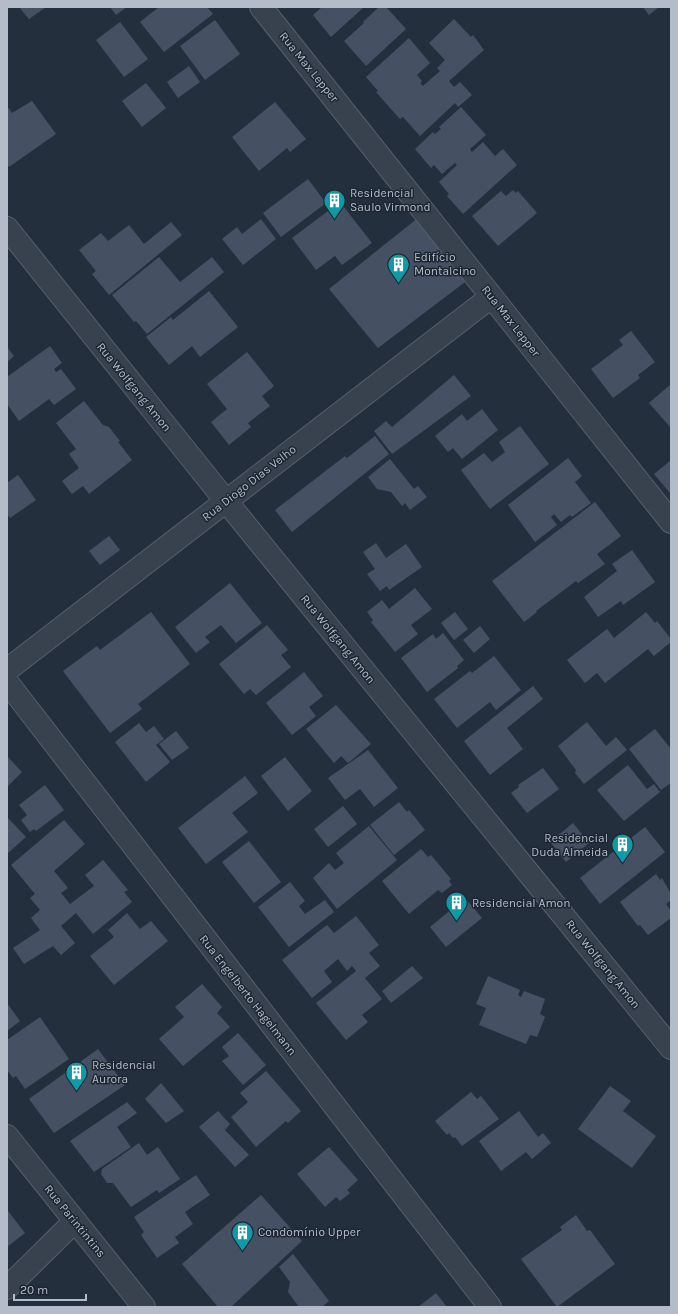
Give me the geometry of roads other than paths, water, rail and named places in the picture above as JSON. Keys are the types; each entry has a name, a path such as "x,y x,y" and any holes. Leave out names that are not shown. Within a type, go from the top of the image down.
{"street":[{"name":"Rua Max Lepper","path":"261,7 671,522"},
{"name":"Rua Wolfgang Amon","path":"7,228 226,501 671,1048"},
{"name":"Rua Diogo Dias Velho","path":"7,670 492,296"},
{"name":"Rua Engelberto Hagelmann","path":"7,682 490,1307"},
{"name":"Rua Parintintins","path":"7,1136 144,1307"},
{"path":"7,1288 75,1221"}],"place":[{"name":"Residencial Saulo Virmond","path":"335,220"},
{"name":"Edifício Montalcino","path":"399,284"},
{"name":"Residencial Duda Almeida","path":"623,864"},
{"name":"Residencial Amon","path":"456,922"},
{"name":"Residencial Aurora","path":"77,1092"},
{"name":"Condomínio Upper","path":"242,1252"}]}
